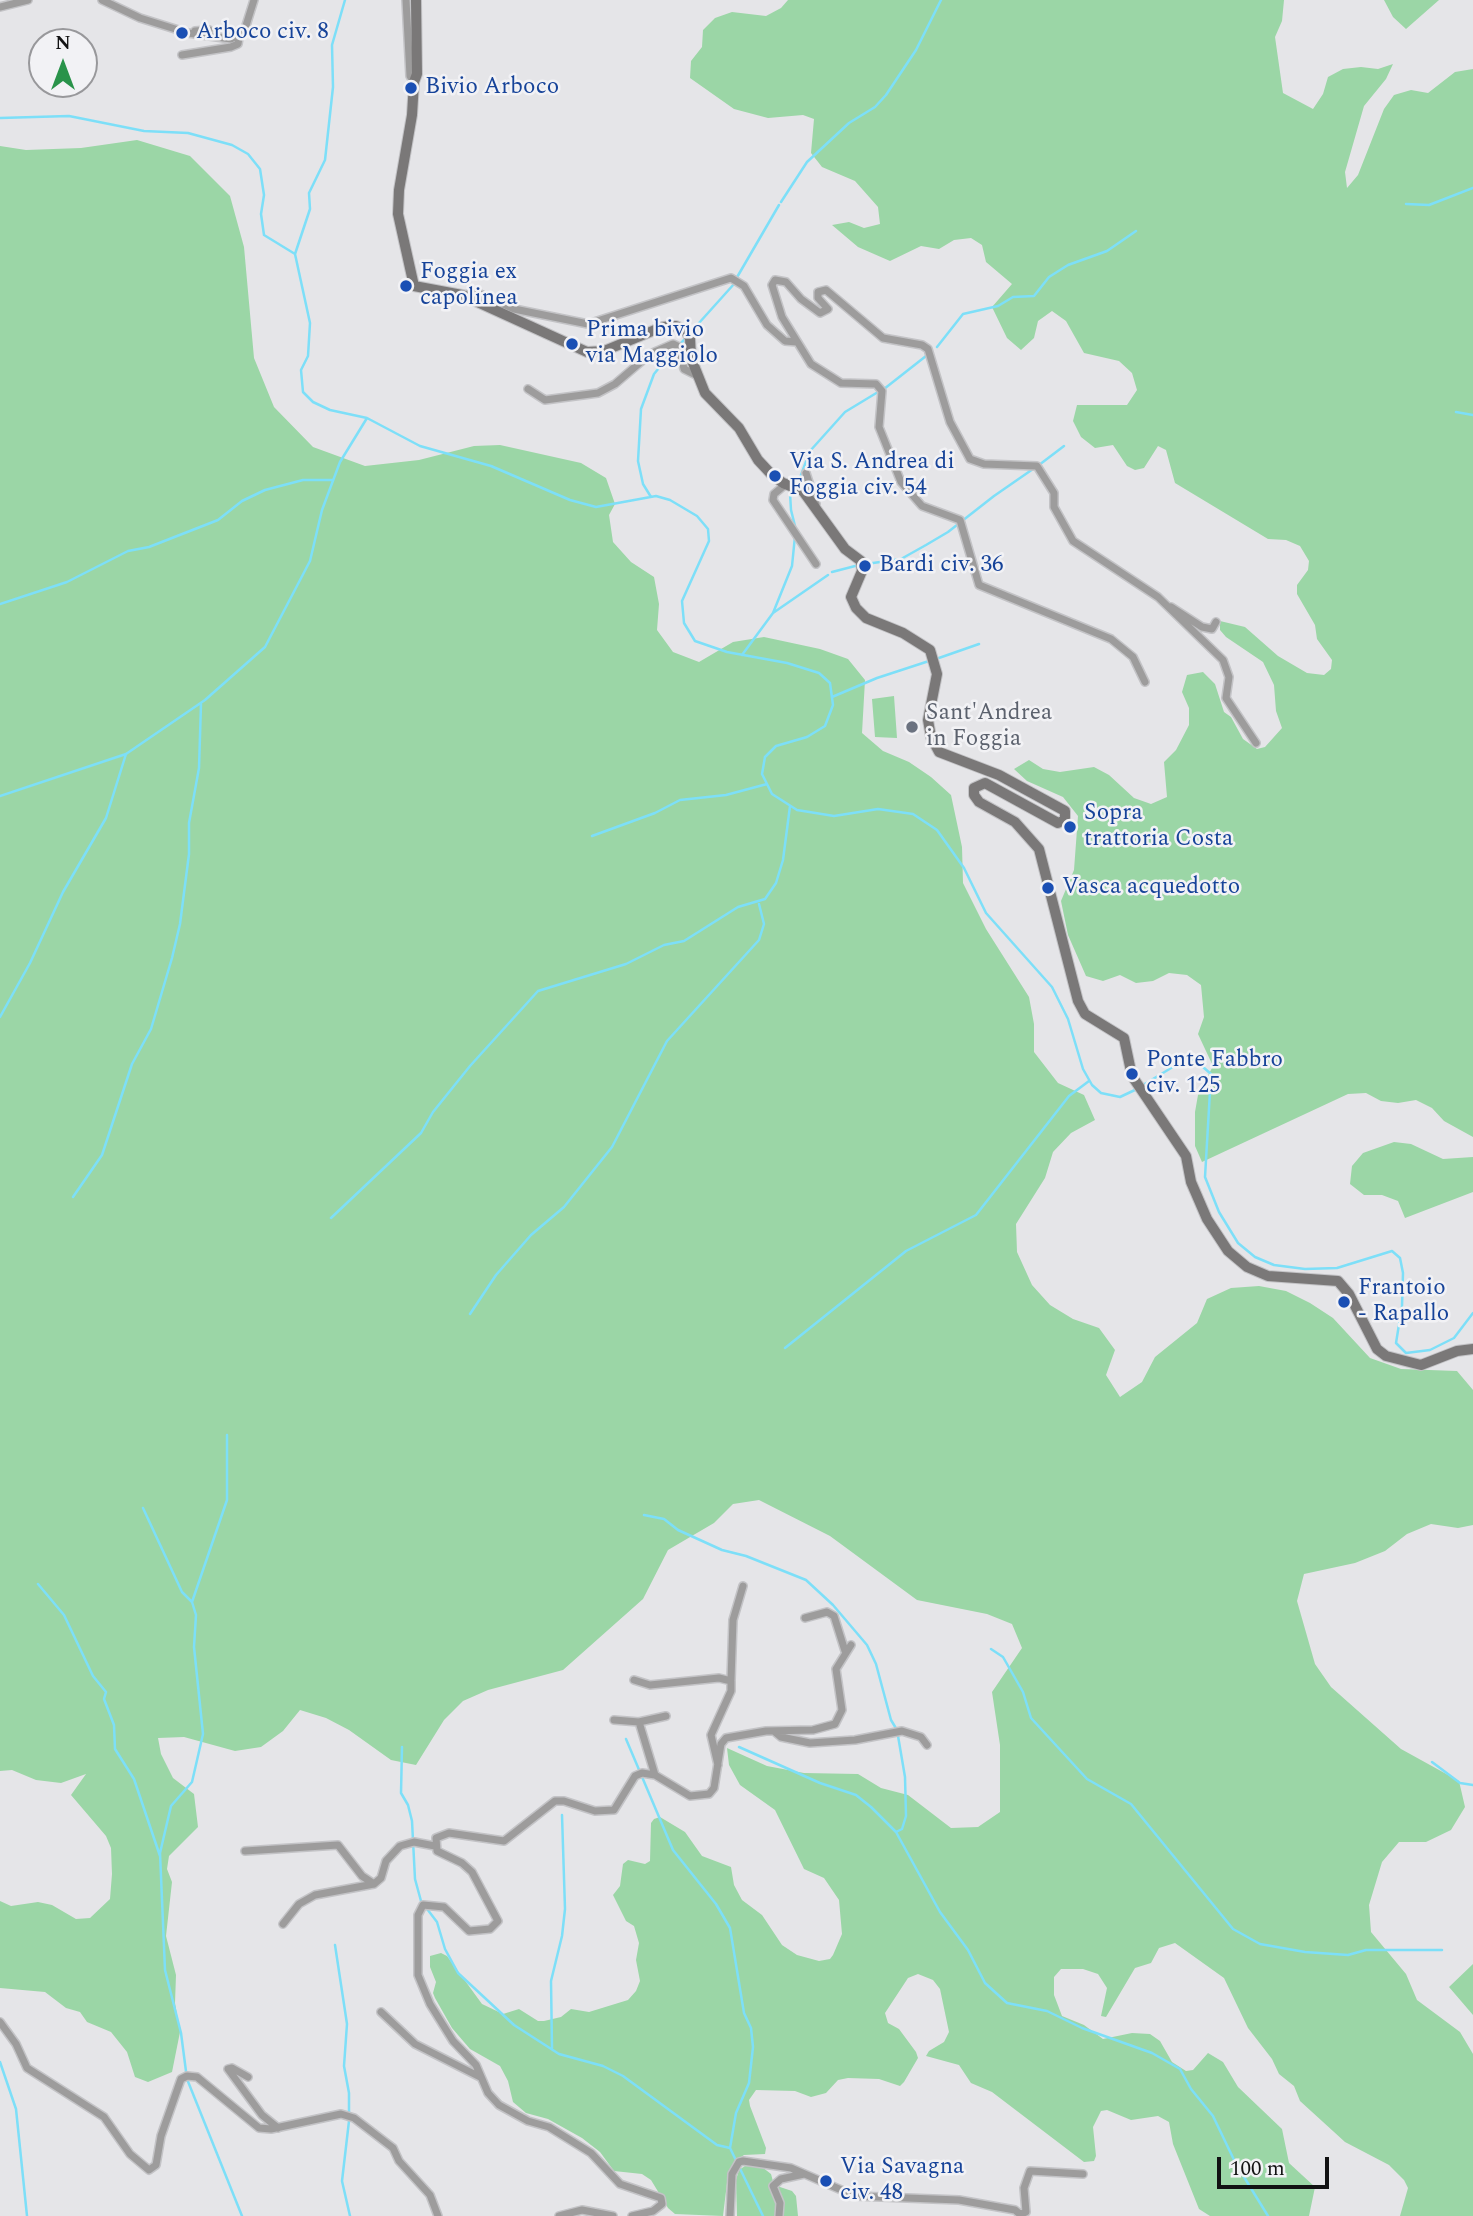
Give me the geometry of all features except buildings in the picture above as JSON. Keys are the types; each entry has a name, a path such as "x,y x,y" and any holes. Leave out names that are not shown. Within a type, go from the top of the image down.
{"street":[{"path":"0,7 28,0"},
{"path":"102,0 140,18 188,33 239,38"},
{"path":"182,55 238,44 249,23 254,0"},
{"path":"406,0 410,76 414,82"},
{"path":"416,0 417,74 399,190 398,214 407,268 414,286 462,295 587,352 604,351 662,327 685,330 690,338 691,358 696,375 705,393 739,428 758,460 776,479 803,491 845,549 861,566 851,597 856,608 866,618 925,645 933,657 937,674 928,720 931,737 939,752 999,775 1065,811 1065,820 1058,823 985,783 974,788 974,795 979,802 1015,822 1039,849 1078,1001 1091,1018 1124,1038 1132,1076 1186,1156 1191,1182 1208,1219 1228,1251 1247,1267 1282,1279 1338,1281 1349,1294 1377,1349 1407,1364 1421,1366 1457,1351 1473,1349"},
{"path":"188,33 209,30"},
{"path":"462,295 478,293 514,309 589,324 731,278 744,286 767,325 785,341 797,342"},
{"path":"1146,682 1133,657 1111,639 979,585 960,520 922,506 901,482 879,427 882,391 876,384 841,383 811,364 779,308 772,285 775,280 786,282 801,299 820,313 828,309 818,298 818,292 826,290 883,338 922,345 928,349 950,422 970,459 984,464 1037,466 1054,493 1054,507 1073,541 1202,627 1212,629 1216,622"},
{"path":"528,389 545,400 598,393 615,384 650,354 670,345 680,347 684,369 696,375"},
{"path":"806,473 816,509"},
{"path":"786,484 774,494 773,499 816,564"},
{"path":"1164,603 1223,660 1229,677 1226,698 1256,743"},
{"path":"718,1766 711,1735 731,1691 729,1663 733,1620 743,1586"},
{"path":"632,2216 653,2211 662,2204 661,2198 620,2184 591,2154 549,2127 528,2121 499,2105 488,2093 476,2065 442,2022 419,1982 418,1915 423,1905 435,1904 451,1913 463,1929 479,1932 497,1924 498,1917 472,1871 437,1851 436,1838 449,1833 504,1841 555,1801 565,1801 595,1811 614,1810 635,1776 648,1772 690,1796 703,1797 714,1788 722,1744 726,1738 829,1727 839,1719 842,1710 836,1669 848,1648 834,1615 827,1612 805,1618"},
{"path":"634,1681 650,1685 719,1678 731,1681"},
{"path":"614,1720 639,1722 666,1716"},
{"path":"639,1722 654,1775"},
{"path":"774,1731 781,1737 810,1743 855,1740 902,1731 921,1737 927,1745"},
{"path":"283,1924 299,1904 315,1895 374,1884 381,1878 386,1861 400,1846 414,1842 435,1846"},
{"path":"245,1851 338,1845 362,1876 374,1884"},
{"path":"381,2012 415,2044 480,2077"},
{"path":"0,2022 16,2044 27,2068 104,2117 138,2163 149,2170 156,2165 161,2136 181,2079 187,2076 197,2077 259,2128 278,2128 341,2114 354,2118 393,2148 399,2161 430,2195 438,2216"},
{"path":"248,2077 232,2068 228,2069 262,2115 278,2128"},
{"path":"730,2216 730,2184 739,2162 760,2162 808,2174 855,2196 959,2200 1015,2210 1022,2215 1026,2212 1024,2188 1030,2171 1083,2174"},
{"path":"779,2216 780,2203 773,2190 775,2183 788,2176 808,2174"},
{"path":"559,2216 582,2210 613,2216"}],"green space":[{"path":"788,0 1284,0 1282,21 1275,37 1283,93 1313,109 1323,94 1328,77 1343,69 1378,69 1393,64 1386,79 1364,106 1345,172 1347,188 1358,175 1384,109 1394,95 1411,90 1428,93 1455,72 1473,69 1473,1137 1444,1121 1432,1108 1416,1100 1398,1103 1381,1101 1366,1093 1348,1094 1202,1162 1195,1146 1195,1112 1198,1095 1213,1066 1198,1034 1204,1017 1201,985 1187,975 1169,973 1153,981 1136,983 1120,975 1103,981 1086,976 1068,935 1061,901 1074,870 1078,816 1063,797 1027,781 1014,769 1029,760 1043,769 1060,772 1094,767 1109,775 1134,798 1151,804 1167,797 1164,762 1176,750 1189,725 1189,708 1182,692 1187,675 1203,672 1215,684 1224,712 1231,717 1243,739 1257,749 1265,747 1282,728 1276,711 1274,685 1263,662 1226,637 1220,630 1220,621 1245,627 1278,656 1307,673 1324,675 1331,669 1332,660 1317,639 1315,625 1297,594 1297,585 1308,570 1309,561 1300,546 1286,540 1268,539 1175,483 1166,450 1158,446 1144,468 1135,470 1127,466 1113,445 1095,448 1081,437 1073,421 1077,405 1127,405 1137,390 1132,373 1119,361 1084,353 1066,321 1052,311 1038,321 1034,338 1021,350 1007,338 992,307 1012,284 986,262 982,245 971,238 954,240 939,249 921,246 890,261 858,247 832,225 849,222 864,228 880,224 878,207 855,181 822,167 811,153 814,119 803,115 768,118 734,109 690,78 691,61 702,47 703,30 715,18 732,12 766,16 781,8"},
{"path":"1384,0 1439,0 1406,29 1393,17"},
{"path":"137,140 190,156 230,196 244,247 254,358 274,407 313,447 365,466 419,460 474,446 500,445 581,463 606,478 615,504 609,515 613,542 631,562 654,577 659,604 657,630 673,652 699,662 733,642 764,637 820,649 848,659 865,680 862,733 883,751 909,762 931,777 951,795 962,847 963,883 986,929 1029,997 1034,1024 1034,1052 1058,1083 1084,1095 1095,1120 1071,1133 1053,1152 1045,1178 1016,1224 1017,1252 1032,1285 1050,1305 1073,1319 1099,1328 1115,1350 1106,1375 1120,1397 1142,1382 1155,1357 1197,1323 1207,1299 1231,1288 1259,1286 1286,1291 1310,1303 1333,1318 1370,1358 1401,1369 1457,1371 1473,1390 1473,1525 1458,1528 1431,1524 1407,1534 1385,1551 1355,1563 1304,1574 1297,1601 1315,1664 1331,1687 1401,1749 1459,1781 1465,1807 1451,1830 1426,1842 1399,1842 1382,1862 1369,1905 1371,1932 1406,1974 1417,2000 1460,2032 1473,2054 1473,2216 1400,2216 1408,2188 1404,2180 1389,2165 1345,2142 1300,2101 1294,2086 1279,2074 1272,2059 1248,2028 1224,1978 1175,1943 1159,1948 1151,1963 1135,1968 1106,2017 1101,2016 1107,1988 1098,1974 1083,1969 1061,1969 1054,1977 1054,1995 1062,2016 1084,2025 1103,2039 1132,2033 1150,2034 1160,2041 1172,2062 1186,2071 1193,2070 1208,2053 1223,2062 1238,2087 1282,2129 1289,2163 1315,2187 1309,2216 1210,2216 1199,2209 1173,2144 1169,2122 1158,2116 1131,2120 1107,2110 1101,2111 1093,2127 1096,2156 1094,2161 1084,2162 992,2092 971,2083 959,2065 926,2056 929,2051 944,2042 949,2032 940,1989 933,1980 918,1974 908,1978 885,2013 888,2023 899,2029 918,2058 904,2082 900,2086 879,2079 848,2078 838,2080 826,2093 811,2097 795,2091 756,2090 749,2100 766,2148 765,2154 744,2155 735,2161 727,2183 723,2216 675,2214 668,2208 651,2180 642,2174 614,2171 600,2152 582,2138 548,2119 526,2113 513,2102 508,2081 500,2066 470,2049 452,2028 433,1993 436,1982 430,1967 430,1956 441,1953 447,1956 482,2004 503,2014 519,2009 538,2021 544,2021 561,2017 571,2009 589,2012 628,2000 640,1981 636,1960 639,1943 634,1926 626,1921 613,1895 620,1886 623,1864 628,1860 645,1864 650,1861 651,1823 654,1819 660,1817 685,1832 702,1856 731,1867 734,1885 742,1900 762,1915 782,1945 797,1955 819,1961 830,1959 833,1955 842,1934 839,1900 824,1878 804,1869 775,1810 740,1785 729,1765 727,1748 767,1766 804,1773 858,1774 881,1788 908,1795 951,1828 978,1827 1000,1812 1000,1745 992,1692 1022,1648 1012,1624 987,1614 917,1600 830,1536 759,1500 733,1504 714,1523 668,1550 643,1599 563,1670 488,1690 463,1701 444,1720 416,1765 391,1760 349,1730 326,1718 300,1710 283,1731 261,1747 235,1751 184,1737 158,1738 161,1754 173,1778 194,1794 198,1827 169,1856 167,1869 172,1882 166,1936 176,1975 175,2003 180,2032 172,2072 148,2082 135,2077 127,2052 111,2032 87,2022 80,2012 66,2008 45,1992 0,1988 0,1901 11,1906 38,1902 52,1905 76,1919 90,1918 110,1899 112,1874 111,1848 106,1836 71,1795 86,1774 61,1783 36,1780 12,1770 0,1771 0,146 26,150 81,148"},
{"path":"894,696 897,738 875,737 872,699"},
{"path":"1394,1142 1411,1144 1443,1159 1473,1157 1473,1192 1405,1218 1398,1201 1382,1195 1364,1195 1350,1184 1352,1166 1363,1153"},
{"path":"1473,1964 1473,2015 1449,1987"},
{"path":"745,2166 762,2167 771,2174 774,2185 792,2191 796,2196 798,2216 737,2216 736,2180 739,2170"}],"waterway":[{"path":"345,0 332,45 333,87 325,160 309,193 310,209 295,254 310,323 308,356 301,370 303,392 313,402 330,410 367,418 420,446 491,466 570,500 596,507 656,496 670,500 697,516 708,529 709,541 682,601 684,623 695,641 727,652 787,663 819,673 830,683 833,705 825,726 807,737 776,746 765,757 762,774 772,794 797,810 834,816 878,809 913,814 937,830 964,868 986,913 1052,987 1068,1019 1083,1069 1092,1085 1101,1093 1120,1097 1137,1089"},
{"path":"781,202 807,162 849,123 875,107 886,95 916,50 941,0"},
{"path":"0,118 69,116 144,131 188,133 232,145 248,154 260,169 264,195 261,214 264,235 295,254"},
{"path":"1406,204 1429,205 1473,188"},
{"path":"736,279 779,205"},
{"path":"937,347 963,314 998,306 1013,297 1034,296 1049,277 1068,265 1107,251 1136,231"},
{"path":"690,333 734,284"},
{"path":"680,344 687,337"},
{"path":"651,497 643,484 638,461 641,409 654,374 676,347"},
{"path":"884,389 926,356"},
{"path":"798,483 810,451 845,412 878,392"},
{"path":"1456,412 1473,415"},
{"path":"0,796 126,754 205,700 265,647 310,561 322,510 340,462 367,418"},
{"path":"1039,465 1064,446"},
{"path":"866,564 901,559 926,545 948,532 1033,469"},
{"path":"0,604 67,582 128,551 149,547 218,520 242,501 265,490 303,480 333,480"},
{"path":"793,489 790,493 795,526"},
{"path":"773,613 792,566 795,536"},
{"path":"832,572 859,565"},
{"path":"742,655 773,613 828,575"},
{"path":"936,659 979,644"},
{"path":"832,697 877,678 929,661"},
{"path":"73,1197 102,1155 132,1064 151,1029 172,958 180,924 189,854 189,823 199,768 201,704"},
{"path":"0,1017 30,963 63,892 106,818 126,754"},
{"path":"592,836 655,813 680,800 726,795 767,784"},
{"path":"331,1218 421,1133 433,1112 470,1066 538,991 626,964 664,945 684,941 738,907 765,899 776,883 783,860 790,806"},
{"path":"470,1314 496,1275 531,1235 564,1207 612,1147 667,1041 759,940 764,924 759,904"},
{"path":"1143,1085 1186,1059 1195,1060 1211,1074 1205,1177 1219,1212 1238,1243 1255,1257 1274,1265 1305,1269 1337,1268 1392,1251 1400,1258 1403,1273 1402,1306 1396,1343 1406,1353 1430,1350 1454,1338 1473,1313"},
{"path":"785,1348 906,1251 976,1215 1069,1096 1089,1081"},
{"path":"227,1435 227,1500 192,1602 196,1615 194,1647 203,1734 192,1782 171,1806 160,1853 165,1970 181,2033 187,2079 242,2216"},
{"path":"143,1508 182,1592 192,1602"},
{"path":"644,1515 664,1519 678,1530 722,1550 746,1556 806,1580 833,1605 867,1645 876,1664 891,1720 897,1730 905,1777 906,1816 902,1829 896,1832"},
{"path":"38,1584 64,1615 93,1676 106,1692 104,1699 114,1725 115,1749 134,1779 160,1856"},
{"path":"991,1649 1003,1657 1023,1692 1031,1718 1087,1779 1131,1804 1233,1929 1260,1944 1305,1952 1348,1955 1366,1950 1442,1950"},
{"path":"626,1739 673,1850 716,1904 730,1928 744,2013 751,2028 753,2047 749,2083 736,2113 730,2148 763,2216"},
{"path":"402,1747 401,1793 408,1805 412,1821 415,1879 421,1901 437,1922 445,1949 458,1973 514,2025 559,2054 603,2066 623,2076 717,2145 730,2148"},
{"path":"739,1747 820,1783 856,1795 871,1807 896,1832 940,1912 968,1950 985,1983 1007,2003 1047,2011 1082,2028 1152,2053 1180,2069 1191,2089 1213,2116 1236,2164 1268,2216"},
{"path":"1432,1762 1460,1783 1473,1785"},
{"path":"552,2048 551,1981 562,1936 565,1909 562,1815"},
{"path":"335,1945 347,2024 344,2066 349,2093 349,2121 342,2181 350,2216"},
{"path":"0,2062 16,2109 27,2216"}],"place":[{"name":"Arboco civ. 8","path":"182,33"},
{"name":"Bivio Arboco","path":"411,88"},
{"name":"Foggia ex capolinea","path":"406,286"},
{"name":"Prima bivio via Maggiolo","path":"572,344"},
{"name":"Via S. Andrea di Foggia civ. 54","path":"775,476"},
{"name":"Bardi civ. 36","path":"865,566"},
{"name":"Sant'Andrea in Foggia","path":"912,727"},
{"name":"Sopra trattoria Costa","path":"1070,827"},
{"name":"Vasca acquedotto","path":"1048,888"},
{"name":"Ponte Fabbro civ. 125","path":"1132,1074"},
{"name":"Frantoio - Rapallo","path":"1344,1302"},
{"name":"Via Savagna civ. 48","path":"826,2181"}]}
